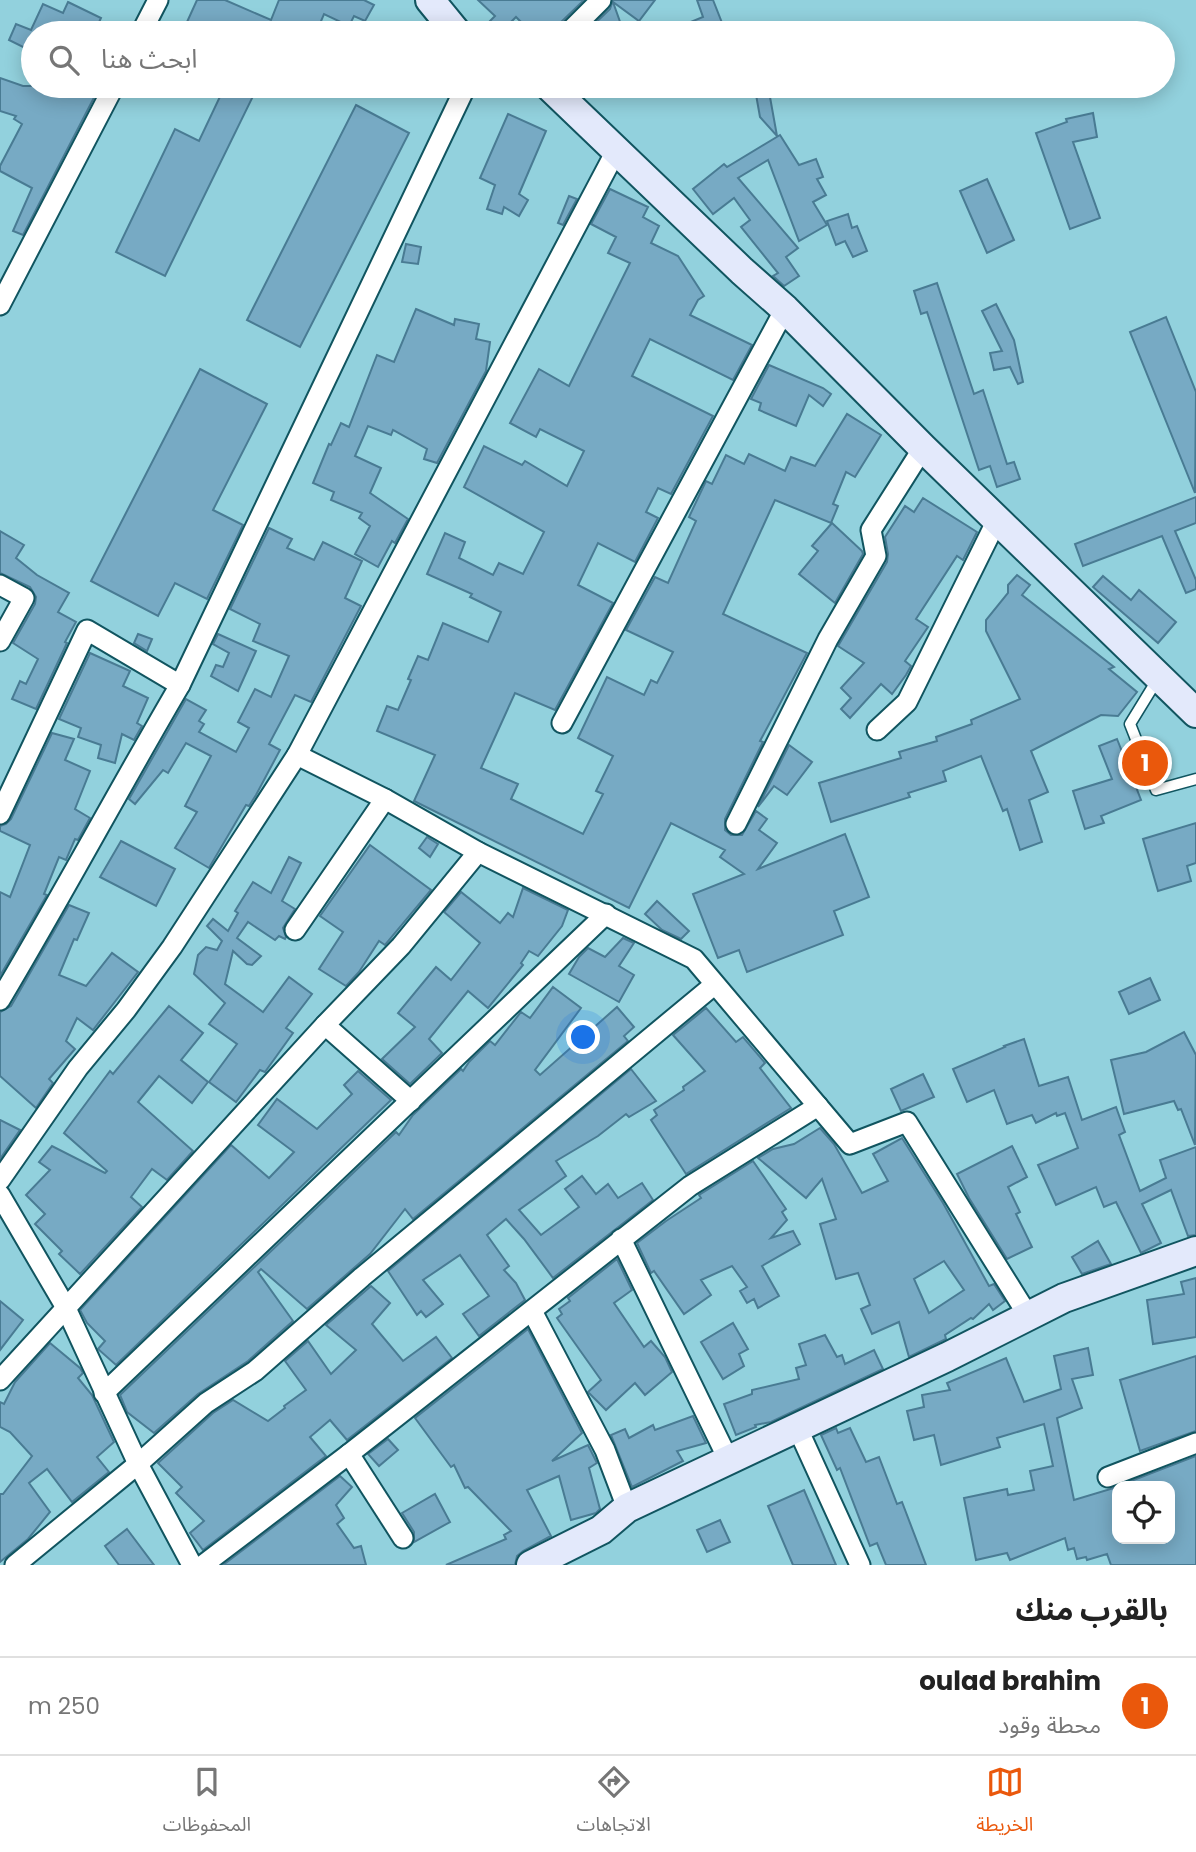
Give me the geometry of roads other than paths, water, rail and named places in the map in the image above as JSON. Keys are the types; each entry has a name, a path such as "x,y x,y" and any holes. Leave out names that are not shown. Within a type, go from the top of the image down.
{"main road":[{"path":"430,0 447,21"},
{"path":"562,98 785,309 923,448 1196,713"},
{"path":"531,1565 601,1530 628,1508 1065,1298 1196,1251"}],"street":[{"path":"147,21 158,0"},
{"path":"580,21 601,0"},
{"path":"0,305 108,98"},
{"path":"0,1000 62,895 137,756 180,685 460,98"},
{"path":"0,1180 78,1068 127,1010 172,947 297,755 616,150"},
{"path":"562,723 785,309"},
{"path":"736,824 828,639 876,556 871,530 923,448"},
{"path":"877,730 907,702 997,520"},
{"path":"0,585 24,598 0,641"},
{"path":"0,814 87,630 180,685"},
{"path":"297,755 385,799 478,852 694,959 850,1144 907,1122 1029,1317"},
{"path":"295,930 385,799"},
{"path":"0,1380 325,1025 401,947 478,852"},
{"path":"104,1393 606,914"},
{"path":"15,1565 138,1464 206,1403 255,1371 362,1276 714,985"},
{"path":"325,1025 411,1101"},
{"path":"202,1565 349,1454 532,1311 535,1305 690,1186 818,1106"},
{"path":"0,1195 65,1306 138,1464 192,1565"},
{"path":"621,1239 727,1459"},
{"path":"532,1311 605,1450 628,1508"},
{"path":"797,1427 860,1565"},
{"path":"1108,1476 1196,1443"},
{"path":"349,1454 403,1538"}],"lane":[{"path":"1159,677 1130,724 1156,790 1196,779"}],"place":[{"name":"oulad brahim","path":"1145,763"}]}
